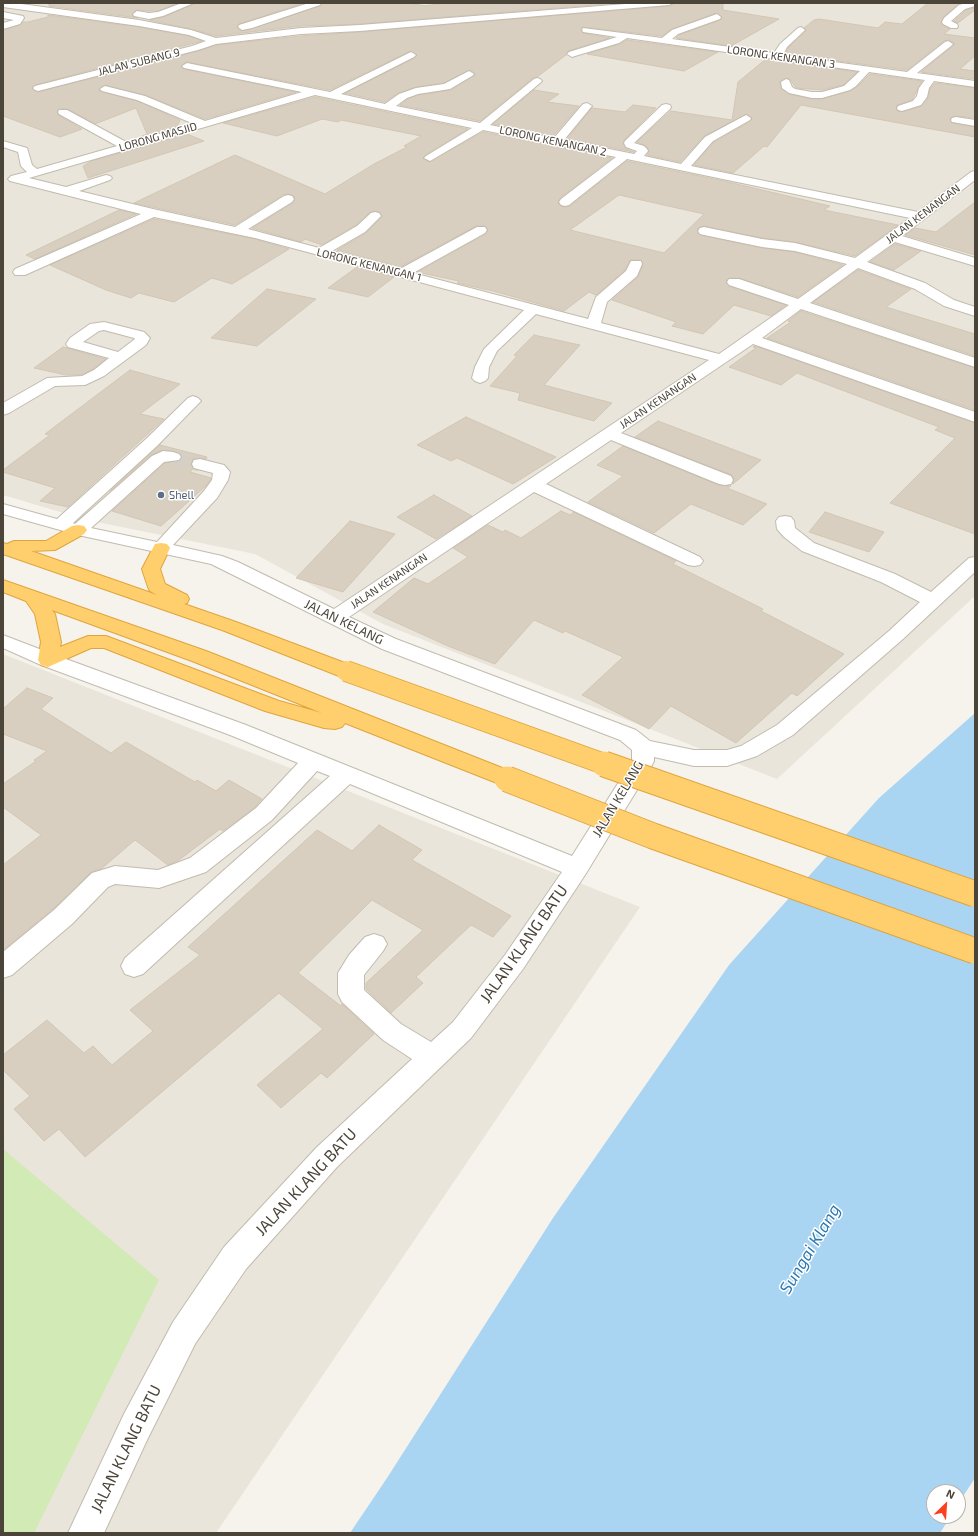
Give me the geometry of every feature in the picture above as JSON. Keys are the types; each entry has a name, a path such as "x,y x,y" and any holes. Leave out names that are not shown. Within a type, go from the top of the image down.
{"highway":[{"path":"3,547 49,546 69,528"},
{"path":"3,547 229,626 346,671 693,796 975,894"},
{"path":"162,548 151,569 157,587 229,626"},
{"path":"3,586 199,656 367,724 653,836 975,951"},
{"path":"32,596 45,614 51,642 48,660"},
{"path":"48,660 88,642 106,642 272,706 324,721 367,724"}],"street":[{"path":"21,7 31,3"},
{"path":"66,13 84,7 149,16 160,14 190,3"},
{"path":"231,28 249,26 317,3"},
{"path":"215,41 301,31 669,3"},
{"path":"954,26 946,22 947,20 962,7 975,3"},
{"name":"JALAN SUBANG 9","path":"3,4 124,20 191,33 215,41"},
{"path":"3,15 20,18 17,22 3,26"},
{"path":"664,41 675,32 717,17"},
{"name":"JALAN SUBANG 9","path":"191,33 210,30"},
{"name":"LORONG KENANGAN 3","path":"586,30 975,84"},
{"path":"777,57 782,46 801,30"},
{"path":"572,54 616,41 626,36"},
{"name":"JALAN SUBANG 9","path":"38,88 153,59 215,41"},
{"path":"909,75 948,44"},
{"path":"330,96 411,55"},
{"path":"153,59 170,62"},
{"name":"LORONG KENANGAN 2","path":"187,66 920,216"},
{"path":"786,82 787,88 792,91 812,95 822,95 846,88 853,84 867,69"},
{"path":"387,107 403,96 416,91 447,86 469,74"},
{"path":"902,108 917,103 922,97 924,88 932,78"},
{"path":"430,158 482,126 537,81"},
{"path":"105,89 141,98 204,124"},
{"name":"LORONG MASJID","path":"9,180 314,92"},
{"path":"556,142 587,106"},
{"path":"636,158 643,151 640,148 628,143 666,106"},
{"path":"64,112 126,146"},
{"path":"683,168 709,139 746,118"},
{"path":"956,120 975,123"},
{"path":"3,144 23,150 27,166 34,172"},
{"path":"565,202 624,156"},
{"name":"JALAN KENANGAN","path":"334,618 751,339 799,303 893,237 974,176"},
{"path":"67,191 106,178"},
{"name":"LORONG KENANGAN 1","path":"9,180 67,191 153,213 238,230 722,359"},
{"path":"238,230 288,199"},
{"path":"20,272 153,213"},
{"path":"321,252 361,229 375,216"},
{"path":"403,273 481,230"},
{"path":"704,231 762,243 795,247 857,263 913,283 949,303 975,312"},
{"path":"893,237 975,262"},
{"path":"594,324 601,300 632,273 636,264"},
{"path":"734,282 975,363"},
{"path":"480,378 482,367 491,349 534,308"},
{"path":"751,339 975,417"},
{"path":"3,410 52,381 75,382 85,380 99,373 120,357"},
{"path":"69,528 193,401"},
{"path":"610,434 725,480"},
{"path":"69,528 158,459 163,456 173,457"},
{"path":"162,548 211,494 220,480 222,472 218,469 200,464"},
{"path":"534,484 694,562"},
{"name":"JALAN KELANG","path":"3,509 69,528 216,560 388,644 628,735 643,747 643,761 577,868"},
{"path":"785,521 786,529 808,546 888,578 933,601"},
{"path":"643,747 694,758 727,758 749,751 785,730 896,635 975,562"},
{"path":"3,641 48,660 238,730 577,868"},
{"path":"3,967 63,917 100,880 115,875 159,879 198,865 264,814 313,761"},
{"path":"134,966 346,775"},
{"name":"JALAN KLANG BATU","path":"86,1533 136,1426 184,1333 235,1258 327,1157 462,1030 514,962 577,868"},
{"path":"374,944 358,962 351,974 351,994 392,1032 432,1057"}],"shaded area":[{"path":"3,3 975,3 975,596 777,779 383,624 255,554 87,520 3,495"},
{"path":"3,654 640,907 216,1533 3,1533"}],"green space":[{"path":"3,1149 159,1280 34,1533 3,1533"}],"water":[{"name":"Sungai Klang","path":"975,713 975,1478 966,1492 966,1484 926,1484 926,1524 946,1524 940,1533 350,1533 387,1478 553,1218 729,965 879,798"}],"building":[{"path":"49,3 178,3 158,11 136,10 132,15 138,18 49,6"},
{"path":"195,3 304,3 239,24 237,27 242,31 320,6 322,3 409,3 425,6 444,3 619,3 360,24 301,26 216,36 149,20 164,17"},
{"path":"674,3 723,3 723,10 779,19 731,46 676,38 679,35 720,20 722,17 716,13 672,29 662,36 582,27 581,31 583,33 610,38 568,51 566,55 537,77 533,78 480,121 400,105 408,99 418,95 451,90 475,75 475,73 470,70 444,83 416,87 398,93 385,102 345,93 415,58 417,55 410,51 330,90 186,62 181,66 184,69 296,92 205,119 145,95 105,85 99,88 102,92 137,101 180,120 177,127 138,138 147,134 136,108 95,124 68,109 59,108 57,111 58,115 82,129 60,137 3,116 3,30 20,25 23,22 48,17 48,15 139,27 189,36 202,41 35,85 32,88 38,92 198,51 216,45 301,36 669,6"},
{"path":"928,3 961,3 943,17 941,23 950,29 944,34 975,38 975,56 960,69 975,71 975,79 921,72 954,45 954,43 949,40 944,41 907,70 785,54 788,48 806,31 804,28 814,20 819,19 878,28 885,22 902,24"},
{"path":"975,8 975,10 958,23 954,21 966,10"},
{"path":"627,40 718,52 684,71 587,54"},
{"path":"766,59 857,72 843,85 822,90 796,88 790,79 786,78 780,81 781,89 788,94 812,99 822,99 850,91 857,87 870,74 922,81 912,100 897,105 897,111 902,112 922,106 928,98 930,89 935,83 975,88 975,118 956,116 950,119 952,123 975,127 975,137 801,105 767,147 764,146 733,173 694,165 714,142 751,121 752,118 747,114 704,136 680,162 647,155 649,152 648,148 637,142 671,111 732,120 738,82"},
{"path":"534,90 559,94 547,102 579,106 553,136 493,124"},
{"path":"315,97 468,129 425,155 423,158 429,162 483,132 612,158 560,198 558,203 565,207 570,206 627,161 724,181 830,206 824,210 898,225 855,256 795,242 762,238 704,226 700,227 697,230 700,235 762,248 795,252 843,265 798,297 739,278 729,278 726,281 729,286 786,305 771,316 734,305 703,334 672,326 676,322 612,300 638,277 643,265 641,260 630,260 625,270 596,295 589,292 564,311 493,291 457,283 459,281 417,272 486,234 488,229 485,226 476,226 400,267 337,250 366,233 382,217 380,212 370,212 356,225 322,245 305,239 301,242 252,228 293,203 295,198 288,194 283,195 235,225 134,203 235,155 325,194 374,164 407,147 404,146 421,136 341,120 338,122 322,119 277,136 223,123","holes":["619,195 704,214 664,253 570,230"]},
{"path":"633,105 656,108 624,140 623,144 625,148 634,152 567,139 592,108 625,112"},
{"path":"187,134 204,141 88,178 83,166 92,161"},
{"path":"975,202 975,255 905,235 915,228 936,232"},
{"path":"119,210 136,214 35,259 26,255"},
{"path":"154,219 255,239 289,249 232,284 212,278 174,302 139,293 131,298 106,290 50,265"},
{"path":"895,244 921,251 894,270 870,262"},
{"path":"357,267 394,277 368,297 328,288"},
{"path":"858,270 911,289 886,307 975,334 975,356 813,302"},
{"path":"267,289 316,299 257,346 211,338"},
{"path":"801,311 975,368 975,410 767,338 791,322 788,321"},
{"path":"534,335 580,345 544,385 612,403 594,421 518,400 520,393 490,386 517,356 514,355"},
{"path":"755,346 975,423 975,534 890,503 955,438 935,430 939,427 797,373 781,385 729,367 756,348 753,347"},
{"path":"63,347 106,359 82,375 66,375 34,368"},
{"path":"130,370 180,384 140,414 164,419 68,507 40,501 55,488 3,472 3,470 50,435 45,434"},
{"path":"466,417 556,457 513,484 457,458 451,461 417,445"},
{"path":"658,421 761,460 733,484 734,479 732,475 635,437"},
{"name":"Shell","path":"160,445 207,457 206,459 193,459 191,465 193,469 190,472 211,478 206,486 161,526 112,511 165,463 180,461 182,456 179,453 162,450 151,455 110,491"},
{"path":"623,446 718,485 731,486 727,488 767,504 743,525 691,504 654,533 588,502 623,476 597,465"},
{"path":"434,495 472,516 436,539 397,517"},
{"path":"561,511 570,515 574,512 676,561 673,564 763,609 761,611 844,654 797,696 792,693 736,743 671,706 649,729 582,695 623,657 565,631 563,633 534,620 495,664 448,646 373,612 414,578 428,584 468,557 453,548 488,525 503,532 505,530 521,538"},
{"path":"825,512 884,532 869,552 809,532"},
{"path":"350,521 395,534 343,592 296,578"},
{"path":"27,688 53,698 41,709 111,753 126,742 195,782 197,780 216,791 229,780 262,799 253,809 223,831 220,829 179,860 168,865 135,840 101,869 91,872 53,909 3,950 3,865 41,835 3,807 3,784 36,761 34,760 47,751 3,734 3,709"},
{"path":"379,825 422,850 412,860 511,916 493,937 471,925 416,977 423,983 391,1013 366,989 366,983 423,930 372,900 298,973 341,1006 342,1004 374,1034 327,1078 321,1073 281,1108 257,1085 323,1029 279,993 85,1157 59,1129 44,1141 14,1109 30,1096 3,1070 3,1055 47,1020 84,1053 93,1046 112,1065 153,1031 130,1010 200,955 188,947 317,830 352,851"}],"tunnel":[{"path":"173,457 200,464"}],"place":[{"name":"Shell","path":"161,495"}]}
